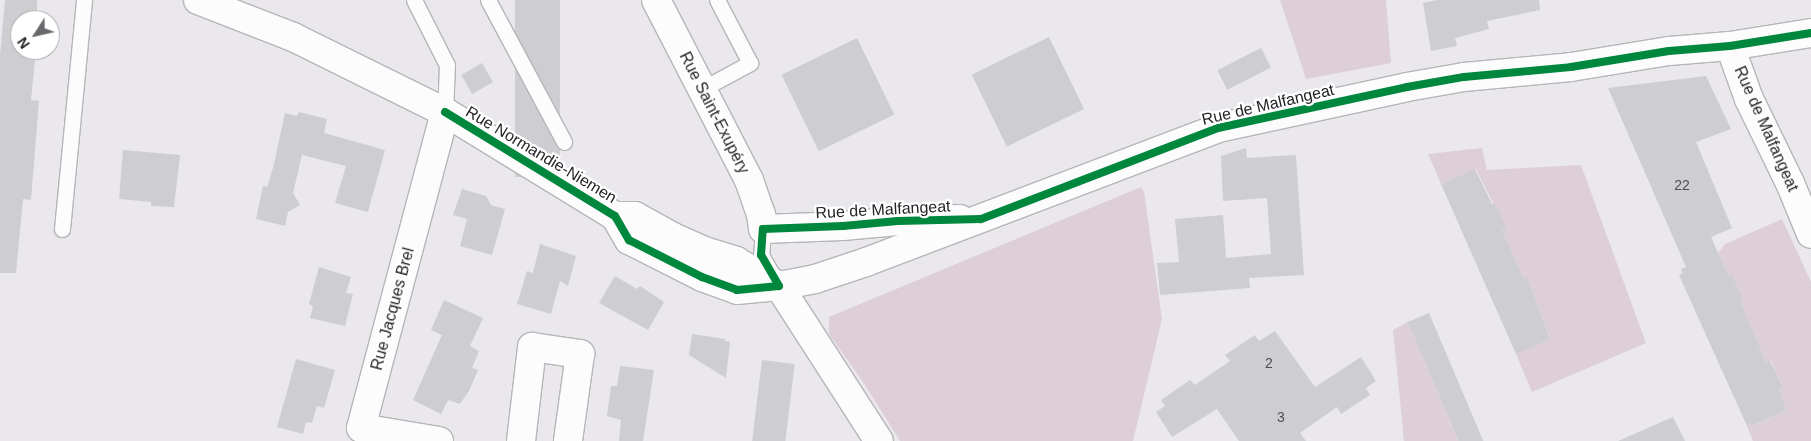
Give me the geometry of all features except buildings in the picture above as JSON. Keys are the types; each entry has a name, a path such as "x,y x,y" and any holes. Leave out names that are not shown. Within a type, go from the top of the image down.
{"street":[{"name":"Rue Normandie-Niemen","path":"198,0 293,37 445,112 615,216 629,240 702,277 737,290 779,286"},
{"name":"Rue Saint-Exupéry","path":"656,0 749,180 761,214 763,229"},
{"path":"1730,46 1811,33"},
{"name":"Rue de Malfangeat","path":"779,286 827,275 981,219 1218,128 1408,87 1464,77 1571,67 1669,51 1730,46 1749,99 1790,183 1811,234"},
{"name":"Rue Jacques Brel","path":"439,441 361,428 445,112"},
{"name":"Rue de Malfangeat","path":"763,229 843,226 898,221 981,219"},
{"path":"779,286 879,441"},
{"path":"521,441 532,347 580,354 568,441"}],"lane":[{"path":"62,230 84,0"},
{"path":"414,0 447,65 445,112"},
{"path":"488,0 564,142"},
{"path":"702,89 750,63 717,0"},
{"path":"763,229 761,255 779,286"}],"shaded area":[{"path":"1280,0 1386,0 1391,63 1306,79"},
{"path":"1482,148 1487,170 1581,165 1646,343 1532,392 1516,354 1550,338 1527,276 1523,277 1502,230 1506,229 1476,169 1441,184 1428,154"},
{"path":"1141,187 1144,192 1162,319 1133,441 900,441 865,385 829,334 829,317"},
{"path":"1782,219 1811,282 1811,441 1753,441 1747,426 1750,424 1753,426 1787,410 1779,390 1783,388 1771,360 1766,362 1741,303 1744,301 1732,275 1729,277 1718,253 1725,244"},
{"path":"1408,322 1458,441 1404,441 1393,330"}],"cycle path":[{"path":"445,112 615,216 629,240 702,277 737,290 779,286 761,255 763,229 843,226 898,221 981,219 1218,128 1407,87 1464,77 1571,67 1669,51 1730,46 1811,33"}]}
